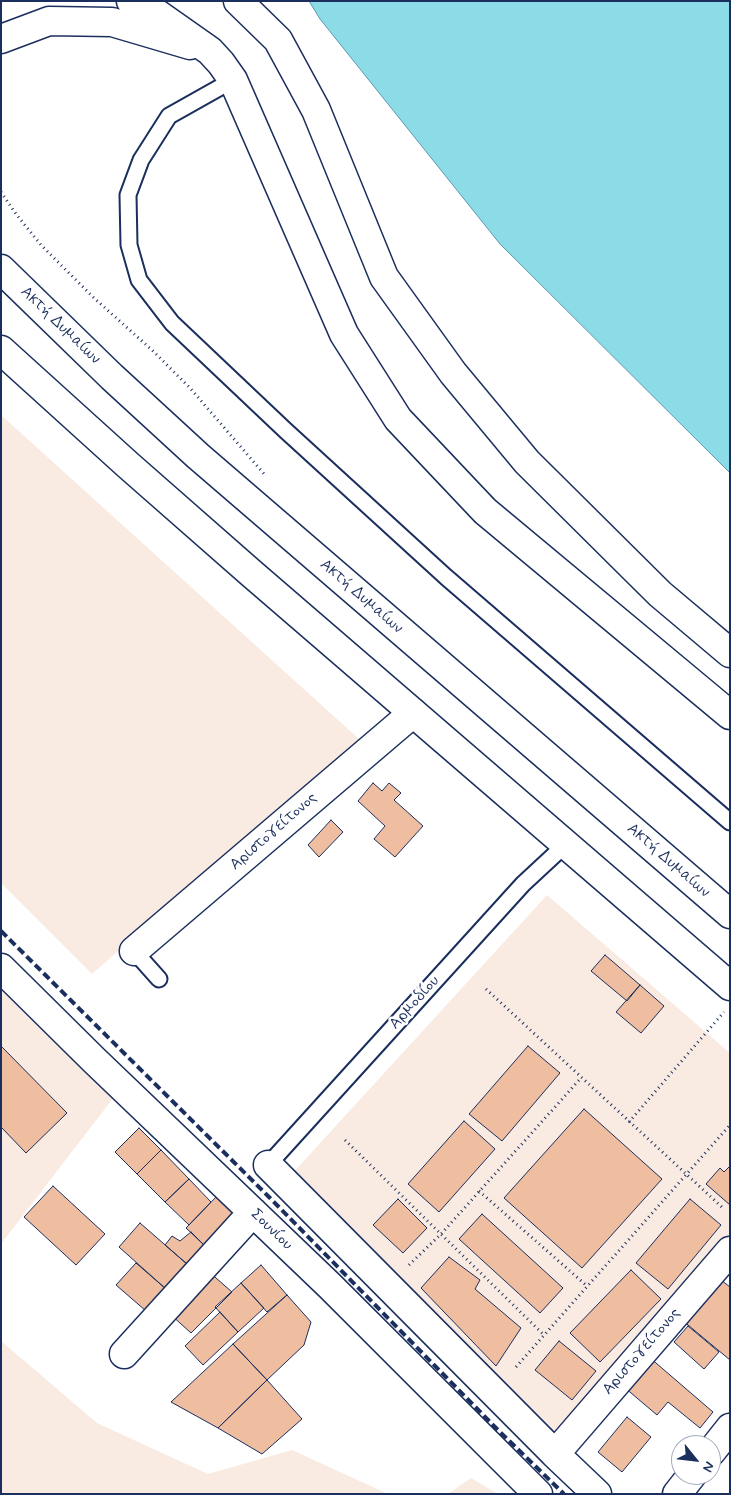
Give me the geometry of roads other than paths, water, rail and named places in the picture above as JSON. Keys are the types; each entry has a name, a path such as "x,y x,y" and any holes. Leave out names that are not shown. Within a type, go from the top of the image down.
{"main road":[{"path":"131,1 156,13 210,51 233,80 344,334 398,418 485,511 730,714"},
{"path":"238,1 278,40 316,110 384,277 453,373 527,462 660,594 730,653"},
{"path":"1,39 49,21 112,22 210,51"},
{"name":"Ακτή Δυμαίων","path":"2,268 112,377 198,456 730,914"},
{"path":"1,350 165,497 730,986"},
{"name":"Αριστογείτονος","path":"134,951 413,713"},
{"name":"Σουνίου","path":"1,968 94,1060 330,1286 538,1494"},
{"path":"268,1165 597,1494"},
{"path":"124,1354 253,1212"},
{"name":"Αριστογείτονος","path":"555,1454 730,1251"},
{"path":"721,1439 730,1428"}],"lane":[{"path":"233,80 169,116 141,160 128,195 129,245 139,280 172,322 292,437 454,584 730,822"},
{"name":"Αρμοδίου","path":"268,1165 524,884 565,845"},
{"path":"134,951 159,979"}],"water":[{"path":"309,1 730,1 730,473 500,244 320,19"}],"railway":[{"path":"1,931 564,1494"}]}
